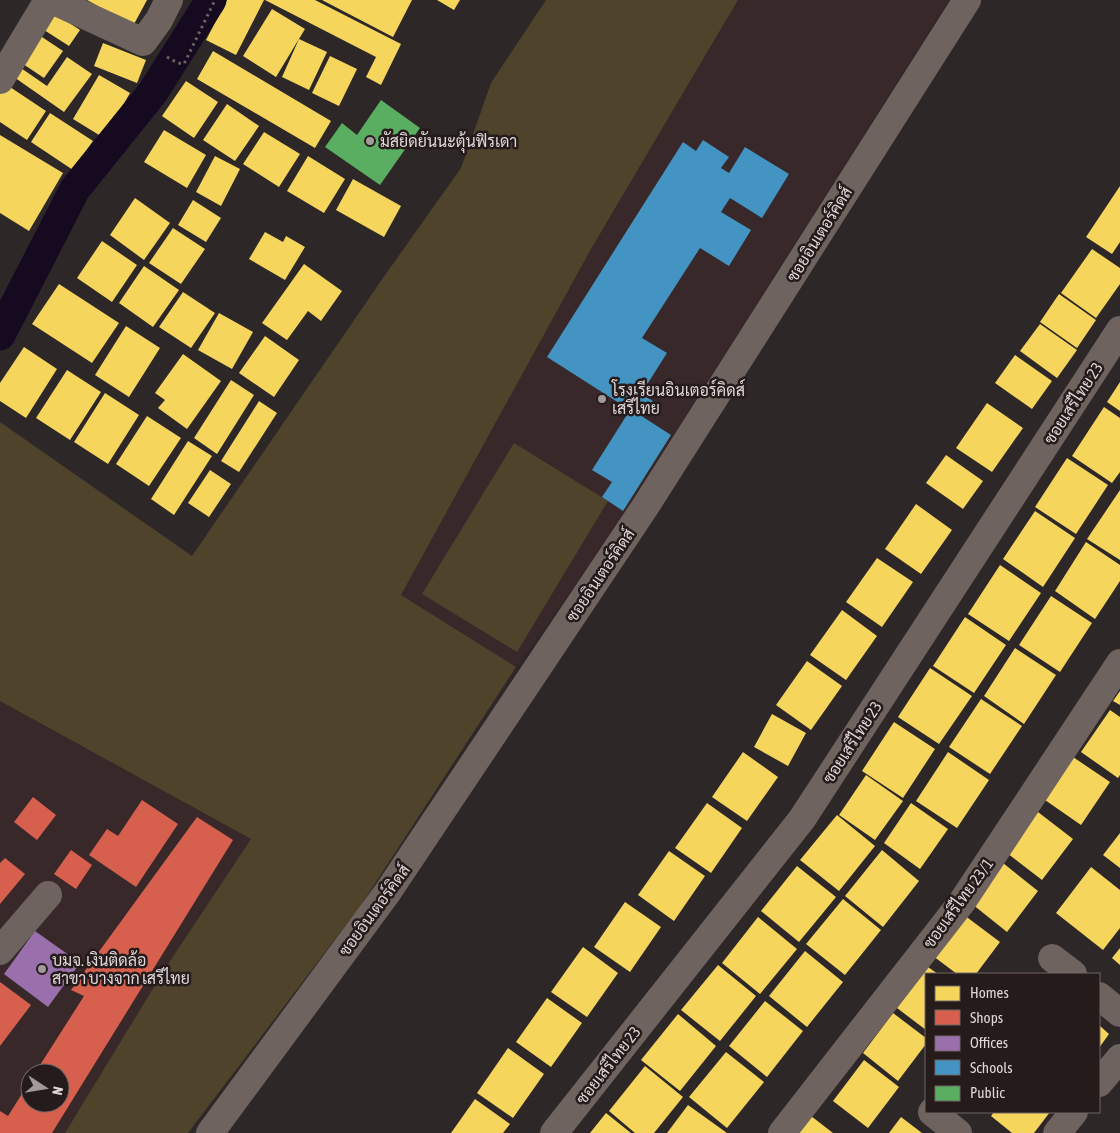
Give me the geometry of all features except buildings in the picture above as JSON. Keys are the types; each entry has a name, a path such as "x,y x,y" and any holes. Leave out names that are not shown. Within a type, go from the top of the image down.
{"street":[{"path":"0,80 50,0 153,48 159,20 169,0"},
{"name":"ซอยอินเตอร์คิดส์","path":"210,1133 387,893 580,606 651,499 967,0"},
{"name":"ซอยเสรีไทย 23","path":"554,1133 802,819 1120,330"},
{"name":"ซอยเสรีไทย 23/1","path":"782,1133 962,902 1120,663"},
{"path":"0,950 48,895"},
{"path":"1100,997 1120,1013"},
{"path":"1100,1082 1120,1058"},
{"path":"933,1113 958,1133"},
{"path":"1056,1133 1073,1113"}],"path":[{"path":"153,48 178,63 184,64 215,0"}],"shaded area":[{"path":"546,0 738,0 591,249 401,595 516,667 361,905 188,1133 65,1133 166,967 251,839 0,701 0,422 192,556 461,168 491,83"},
{"name":"โรงเรียนอินเตอร์คิดส์ เสรีไทย","path":"738,0 949,0 601,550 516,667 401,595 591,249"},
{"path":"514,443 608,501 517,652 422,594"},
{"path":"0,701 251,839 166,967 65,1133 0,1133"}],"waterway":[{"path":"0,335 75,189 153,92 211,0"}],"place":[{"name":"มัสยิดยันนะตุ้นฟิรเดา","path":"370,141"},
{"name":"โรงเรียนอินเตอร์คิดส์ เสรีไทย","path":"602,399"},
{"name":"บมจ. เงินติดล้อ สาขา บางจาก เสรีไทย","path":"42,969"}]}
